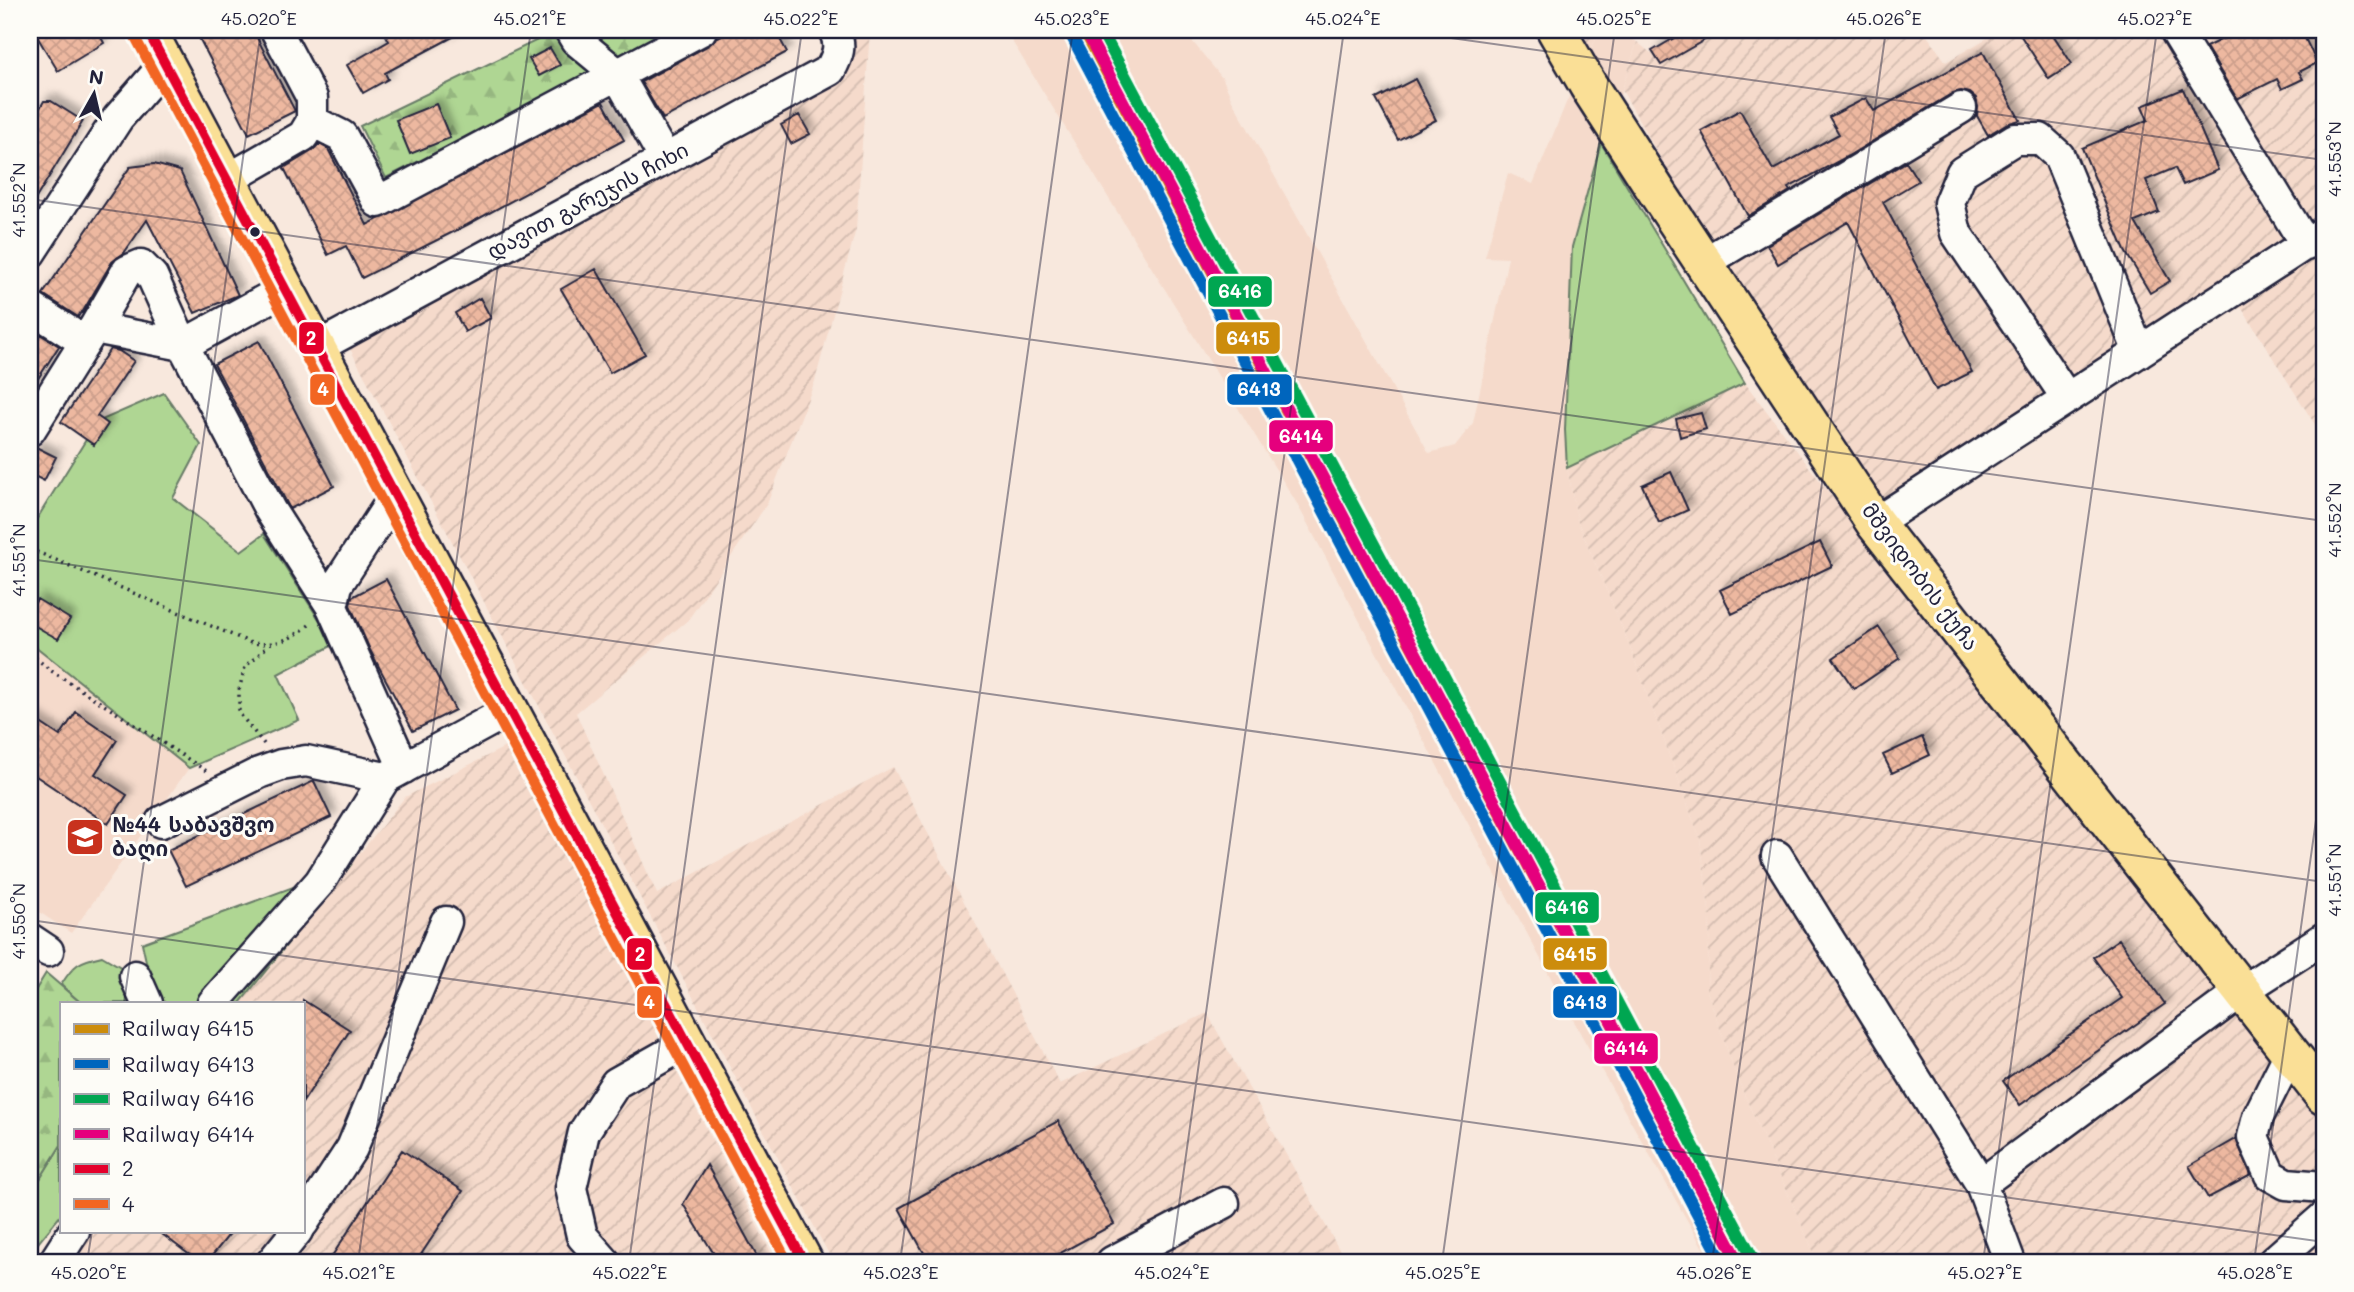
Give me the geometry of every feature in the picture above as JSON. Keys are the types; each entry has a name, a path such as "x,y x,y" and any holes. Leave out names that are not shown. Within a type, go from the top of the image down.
{"main road":[{"path":"147,30 801,1261"},
{"name":"მშვიდობის ქუჩა","path":"1556,30 1588,85 1875,523 2324,1096"}],"street":[{"path":"227,180 303,136 312,121 312,98 276,30"},
{"path":"570,30 576,40 617,74 665,159"},
{"path":"312,121 342,136 378,202 701,30"},
{"path":"1875,523 2315,239 2175,30"},
{"name":"დავით გარეჯის ჩიხი","path":"316,348 830,70 839,55 837,34"},
{"path":"32,244 118,118 165,64"},
{"path":"1704,263 1961,108"},
{"path":"2067,398 1956,233 1949,203 1962,172 2015,139 2040,139 2059,156 2139,352"},
{"path":"30,430 127,271 141,265 152,276 183,345 270,510 332,607 394,773"},
{"path":"30,307 90,335 183,345 285,289"},
{"path":"332,607 337,585 396,496"},
{"path":"214,1002 320,881 394,773 510,710"},
{"path":"161,822 231,786 281,765 306,761 394,773"},
{"path":"1777,856 1981,1184 2010,1262"},
{"path":"304,1221 352,1149 446,922"},
{"path":"1981,1184 2242,991 2324,937"},
{"path":"135,976 147,1002"},
{"path":"605,1262 582,1236 571,1188 583,1132 616,1083 687,1043"},
{"path":"2290,1053 2258,1117 2253,1137 2270,1175 2286,1184 2324,1187"},
{"path":"1112,1262 1224,1203"},
{"path":"2273,1262 2324,1217"},
{"path":"54,1262 73,1232"},
{"path":"272,1262 296,1232"}],"path":[{"path":"30,549 251,643 268,645 295,638 332,607"},
{"path":"30,566 37,552"},
{"path":"268,645 245,667 239,690 239,712 281,765"},
{"path":"30,653 50,670 231,786"}],"shaded area":[{"path":"841,30 870,30 856,229 815,381 767,504 688,620 576,713 657,894 893,767 1060,1084 1207,1013 1346,1262 833,1262 347,343 836,80"},
{"path":"1005,30 1183,30 1223,79 1231,98 1429,453 1455,446 1473,423 1508,258 1485,257 1508,173 1533,184 1600,30 1618,30 1637,42 1601,143 1572,247 1565,430 1567,468 1578,522 1628,642 1700,839 1710,918 1707,991 1737,1078 1818,1262 1711,1262 1583,1038 1296,502"},
{"path":"1571,30 1600,30 1587,57"},
{"path":"1709,30 1923,30 1946,62 2001,30 2324,30 2324,439 2241,307 1892,528 1706,239 1622,90 1637,42 1661,61"},
{"path":"1745,383 1981,691 2324,1126 2324,1262 1818,1262 1737,1078 1707,991 1710,918 1700,839 1628,642 1578,522 1567,468"},
{"name":"№44 საბავშვო ბაღი","path":"30,642 189,768 71,933 30,906"},
{"path":"507,746 776,1262 73,1262 91,1232 304,1232 304,1002 241,1002 405,797"}],"green space":[{"path":"546,30 676,30 386,178 360,126 548,35"},
{"path":"1601,143 1745,383 1567,468 1565,430 1572,247"},
{"path":"164,393 201,445 173,498 241,551 264,534 335,644 278,674 299,720 189,768 30,642 30,530 97,422"},
{"path":"350,866 241,1002 155,1002 142,943"},
{"path":"102,956 124,969 136,1002 80,1002 61,985 70,972 88,960"},
{"path":"46,973 80,1002 60,1002 60,1147 30,1195 30,999"},
{"path":"60,1147 60,1216 30,1253 30,1195"}],"building":[{"path":"33,30 97,30 104,43 58,71"},
{"path":"195,30 253,30 295,111 249,134"},
{"path":"383,30 466,30 385,73 388,79 363,93 347,65 389,41"},
{"path":"731,30 775,30 787,52 663,119 641,82"},
{"path":"1688,30 1722,30 1661,65 1652,51"},
{"path":"2017,30 2050,30 2072,64 2049,79"},
{"path":"2241,30 2301,30 2317,63 2299,72 2303,79 2282,89 2277,79 2237,99 2206,47"},
{"path":"550,48 560,65 539,76 529,59"},
{"path":"1983,52 2020,120 2006,124 1988,135 1977,116 1976,98 1961,91 1953,93 1848,156 1788,188 1790,191 1748,216 1701,131 1740,110 1773,170 1839,134 1829,117 1866,98 1874,111"},
{"path":"1415,79 1436,120 1398,140 1376,99"},
{"path":"2183,89 2218,170 2183,185 2175,168 2146,180 2159,212 2135,222 2170,281 2150,293 2125,251 2082,148 2148,120 2142,106"},
{"path":"44,101 51,101 83,121 30,208 30,125"},
{"path":"603,102 624,140 362,278 346,246 328,255 284,168 319,144 328,149 367,225"},
{"path":"436,104 450,138 410,154 396,120"},
{"path":"799,115 810,134 791,144 781,125"},
{"path":"1906,162 1918,181 1883,202 1972,372 1936,390 1848,222 1778,264 1767,245"},
{"path":"154,164 180,171 238,295 195,313 147,220 124,253 112,262 78,317 43,294 130,167"},
{"path":"596,269 645,354 610,373 561,289"},
{"path":"480,298 491,318 465,332 455,313"},
{"path":"30,328 59,346 30,391"},
{"path":"259,341 334,486 290,509 214,364"},
{"path":"110,349 119,351 134,361 97,416 108,424 94,445 61,422"},
{"path":"1701,413 1706,429 1680,437 1676,419"},
{"path":"36,447 56,457 44,481 30,474 30,460"},
{"path":"1671,472 1688,510 1659,523 1642,485"},
{"path":"1820,542 1832,566 1732,614 1720,590"},
{"path":"386,579 455,710 413,731 370,650 350,605 352,597"},
{"path":"37,599 70,619 58,639 30,623 30,612"},
{"path":"1879,627 1900,658 1854,689 1833,658"},
{"path":"76,712 117,740 95,774 127,795 108,824 30,772 30,716 60,736"},
{"path":"1922,737 1930,755 1892,773 1883,755"},
{"path":"314,781 331,817 186,886 168,850"},
{"path":"2119,939 2165,1004 2020,1105 2003,1081 2122,998 2093,957"},
{"path":"303,1000 350,1030 304,1100 304,1002"},
{"path":"1058,1121 1114,1224 1044,1262 929,1262 899,1208"},
{"path":"2236,1139 2251,1175 2208,1198 2189,1166"},
{"path":"402,1150 463,1191 416,1262 328,1262"},
{"path":"707,1165 760,1262 719,1262 683,1204"},
{"path":"159,1232 231,1232 207,1262 199,1262"}],"rail line":[{"name":"6415","path":"1084,30 1739,1262"},
{"name":"6416","path":"1101,30 1755,1262"},
{"name":"6413","path":"1072,37 1723,1262"},
{"name":"6414","path":"1089,37 1739,1262"}],"transit line":[{"name":"2","path":"147,30 804,1262"},
{"name":"4","path":"135,37 788,1262"}],"place":[{"name":"№44 საბავშვო ბაღი","path":"85,837"}]}
